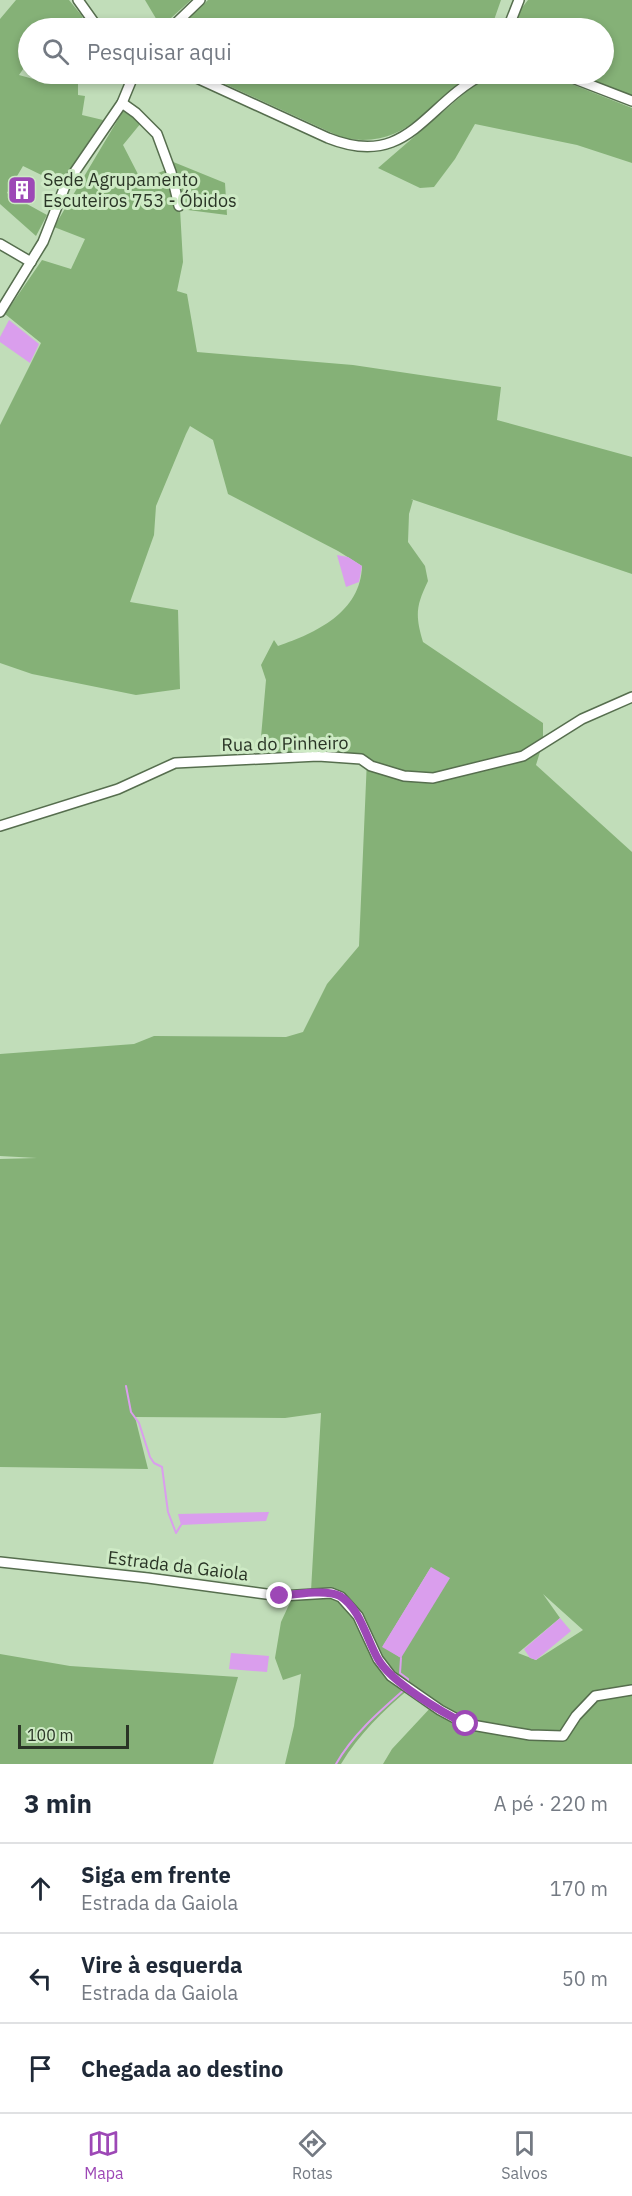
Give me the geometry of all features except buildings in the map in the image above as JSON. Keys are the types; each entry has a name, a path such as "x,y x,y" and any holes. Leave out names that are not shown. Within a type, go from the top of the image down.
{"street":[{"path":"78,0 91,18"},
{"path":"181,18 200,0"},
{"path":"512,18 519,0"},
{"path":"0,312 43,242 71,176 122,103 130,84"},
{"path":"210,84 328,138 348,146 364,148 388,144 404,136 468,84"},
{"path":"588,84 632,101"},
{"path":"122,103 157,134 171,172 179,206"},
{"path":"0,244 31,262"},
{"name":"Rua do Pinheiro","path":"0,826 118,789 175,763 318,756 361,759 371,766 404,776 433,778 523,756 582,719 632,697"},
{"name":"Estrada da Gaiola","path":"0,1562 148,1578 280,1596 331,1593 341,1597 358,1616 378,1659 391,1676 440,1710 466,1724 530,1735 563,1736 576,1716 595,1696 632,1690"}],"green space":[{"path":"16,0 69,0 83,18 18,18 18,84 78,84 78,95 85,96 82,115 103,120 60,184 23,166 7,193 47,215 36,236 0,204 0,19"},
{"path":"145,0 191,0 171,18 156,18"},
{"path":"208,0 501,0 495,18 189,18"},
{"path":"528,0 632,0 632,96 601,84 614,84 614,18 518,18"},
{"path":"225,84 458,84 428,111 400,131 365,140 343,138"},
{"path":"571,84 632,108 632,163 577,145 475,124 455,159 434,187 420,188 378,168 474,85"},
{"path":"123,111 141,123 123,145 141,180 168,169 166,159 225,183 227,215 180,209 183,262 177,291 187,294 197,352 353,365 501,387 497,420 632,457 632,574 411,499 413,500 409,514 408,542 425,566 428,581 418,611 423,642 543,723 543,742 536,765 632,852 632,1764 383,1764 392,1749 433,1705 409,1689 372,1724 341,1764 285,1764 294,1726 301,1674 283,1680 275,1658 281,1622 293,1596 311,1591 321,1413 285,1418 135,1417 148,1469 0,1467 0,1159 37,1158 0,1156 0,1054 134,1044 154,1036 286,1037 303,1032 327,984 359,946 367,759 259,760 266,680 261,665 274,640 278,646 321,627 334,618 354,596 360,582 362,566 338,551 228,494 213,440 190,426 156,506 154,535 130,602 178,610 180,689 136,695 32,674 0,663 0,425 41,343 5,314 42,260 71,269 85,239 54,227","holes":["431,1567 401,1658 383,1646","543,1594 583,1630 536,1660 518,1653 560,1618"]},
{"path":"0,1654 70,1666 238,1677 213,1764 0,1764"}],"shaded area":[{"path":"9,320 39,344 30,363 0,342 0,337"},
{"path":"337,555 348,557 362,566 359,582 346,587"},
{"path":"269,1512 266,1521 181,1525 178,1514"},
{"path":"431,1567 450,1578 401,1658 382,1647"},
{"path":"560,1618 571,1631 536,1660 530,1658 524,1649"},
{"path":"231,1653 269,1656 267,1672 229,1669"}],"waterway":[{"path":"126,1386 131,1412 139,1423 150,1457 154,1463 162,1467 168,1512 176,1533 181,1525"},
{"path":"401,1658 400,1673 408,1679 408,1684"},
{"path":"336,1764 359,1733 405,1689"}],"place":[{"name":"Sede Agrupamento Escuteiros 753 - Óbidos","path":"22,190"}],"route":[{"path":"280,1596 331,1593 341,1597 358,1616 378,1659 391,1676 440,1710 466,1724"}]}
